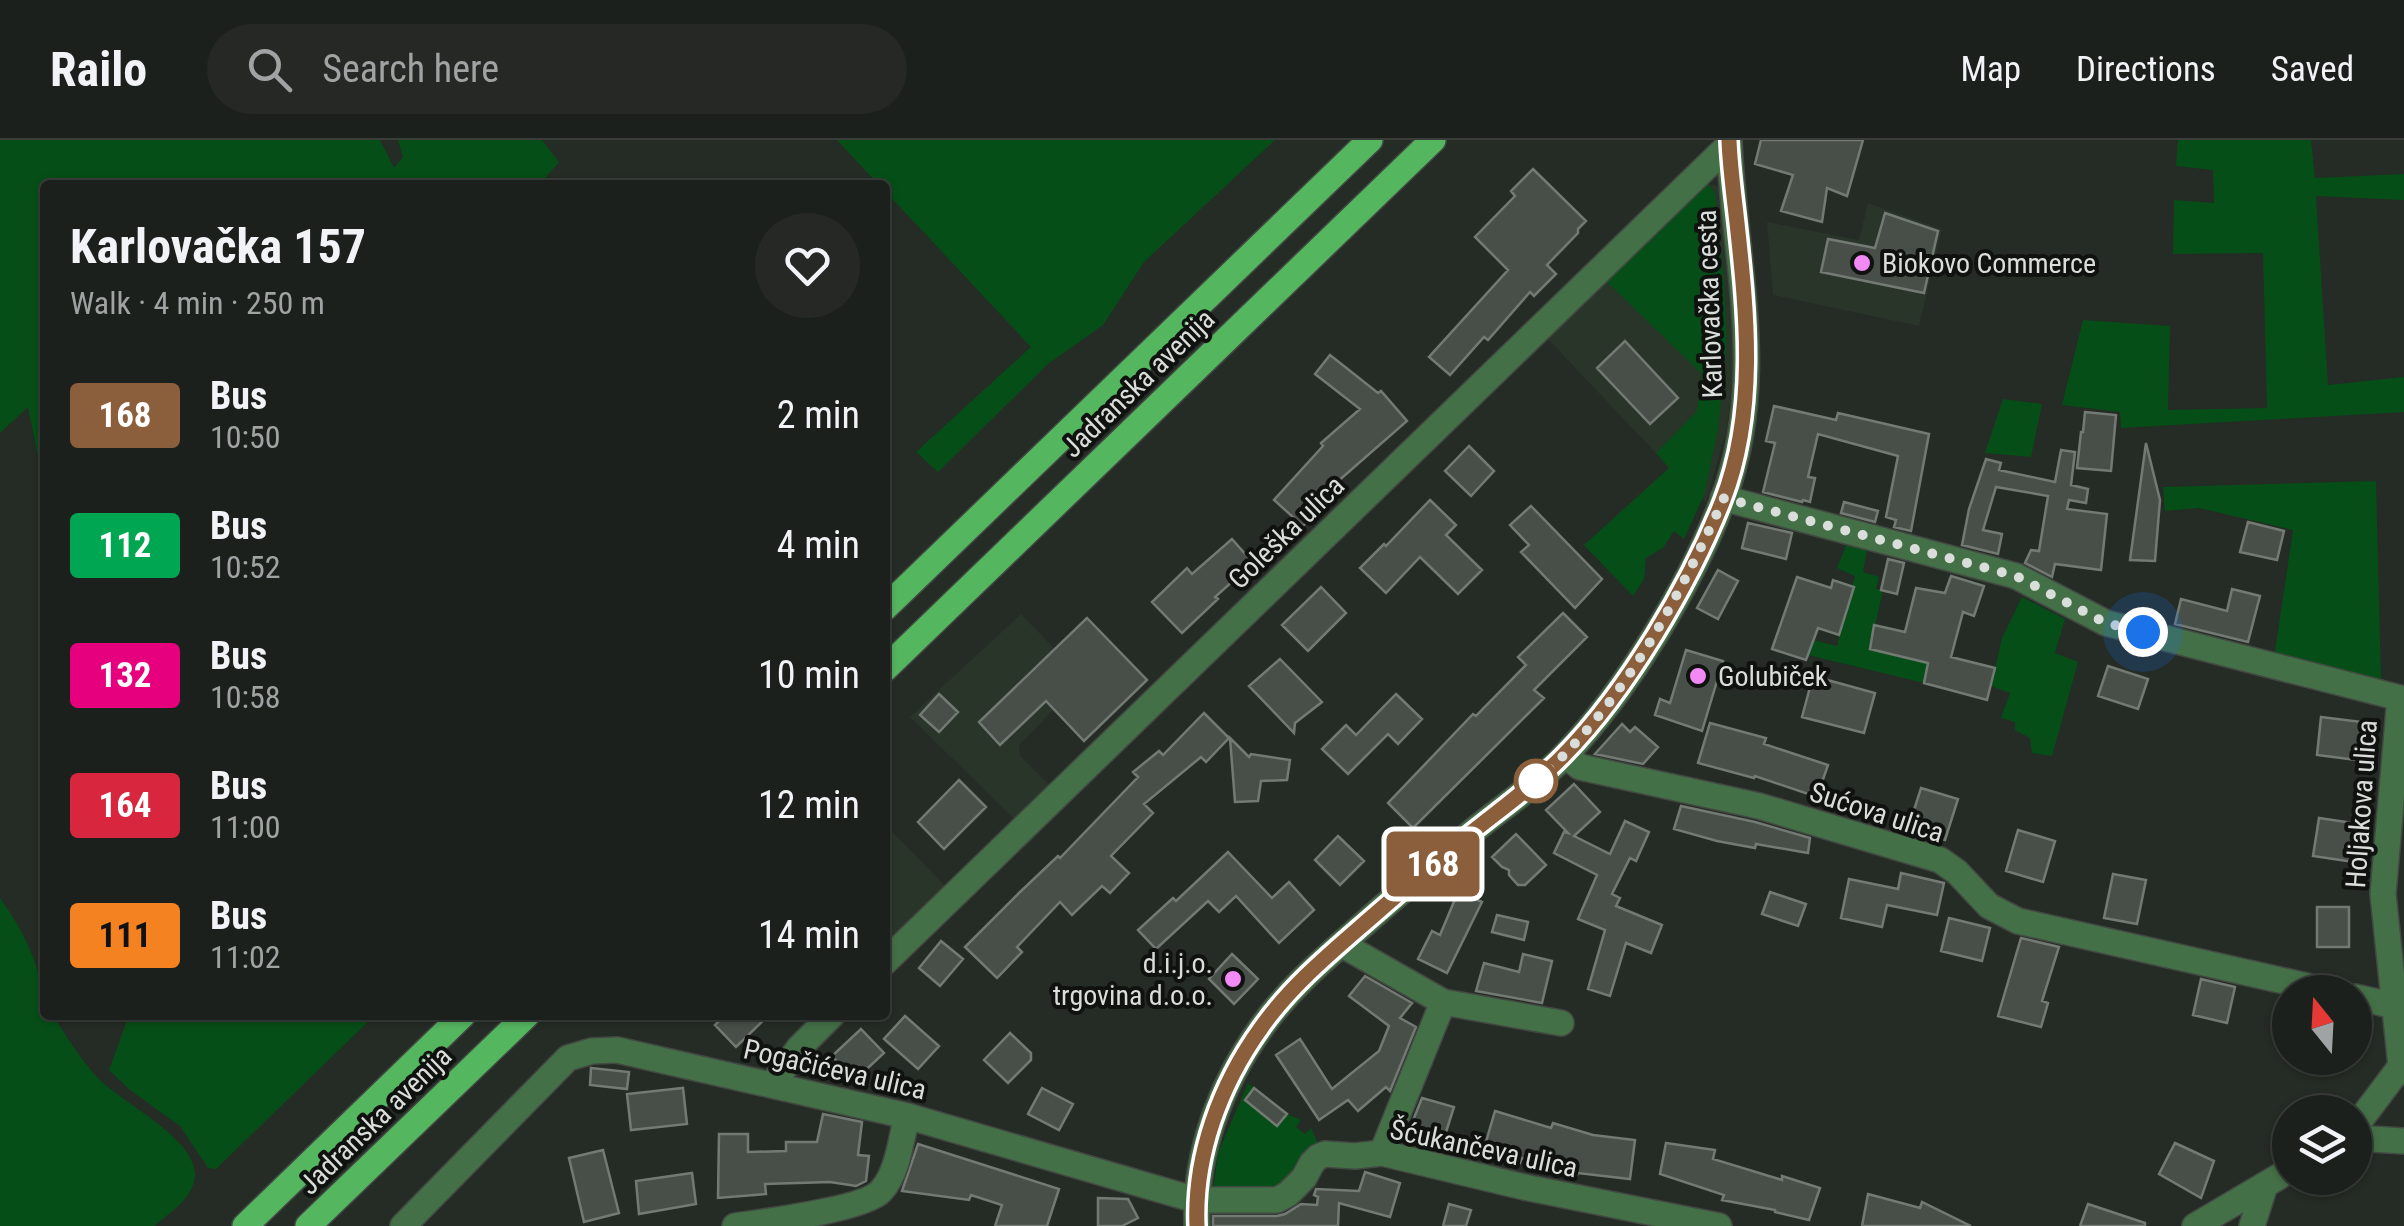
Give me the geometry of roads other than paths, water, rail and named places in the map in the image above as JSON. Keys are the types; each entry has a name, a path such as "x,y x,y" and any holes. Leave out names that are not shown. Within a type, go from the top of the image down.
{"main road":[{"name":"Jadranska avenija","path":"890,603 1370,140"},
{"name":"Jadranska avenija","path":"890,664 1433,140"},
{"name":"Jadranska avenija","path":"245,1226 458,1020"},
{"name":"Jadranska avenija","path":"308,1226 522,1020"}],"street":[{"name":"Karlovačka cesta","path":"1197,1213 1200,1170 1222,1096 1271,1016 1341,944 1564,755 1597,716 1660,625 1693,565 1724,498 1745,402 1745,297 1729,142"},
{"name":"Goleška ulica","path":"890,957 1729,142"},
{"name":"Holjakova ulica","path":"1724,498 2016,576 2106,623 2400,698 2382,894 2400,1006 2402,1069 2372,1106"},
{"name":"Sućova ulica","path":"1564,755 1580,767 1759,806 1940,860 1957,872 1988,906 2018,921 2272,978"},
{"path":"1341,944 1443,1002 1561,1023"},
{"path":"2372,1001 2400,1006"},
{"path":"1382,1153 1443,1002"},
{"path":"772,1085 799,1048 827,1020"},
{"name":"Pogačićeva ulica","path":"403,1226 568,1058 592,1051 617,1050 907,1116 1197,1213"},
{"path":"735,1226 793,1222 872,1199 891,1176 907,1116"},
{"path":"2372,1139 2404,1141"},
{"name":"Šćukančeva ulica","path":"1197,1213 1277,1200 1288,1194 1304,1178 1312,1162 1325,1154 1382,1153 1524,1187 1719,1226"},
{"path":"2195,1226 2272,1181"},
{"path":"2252,1226 2265,1185"}],"place":[{"name":"Biokovo Commerce","path":"1862,263"},
{"name":"Golubiček","path":"1698,676"},
{"name":"d.i.j.o. trgovina d.o.o.","path":"1233,979"}]}
